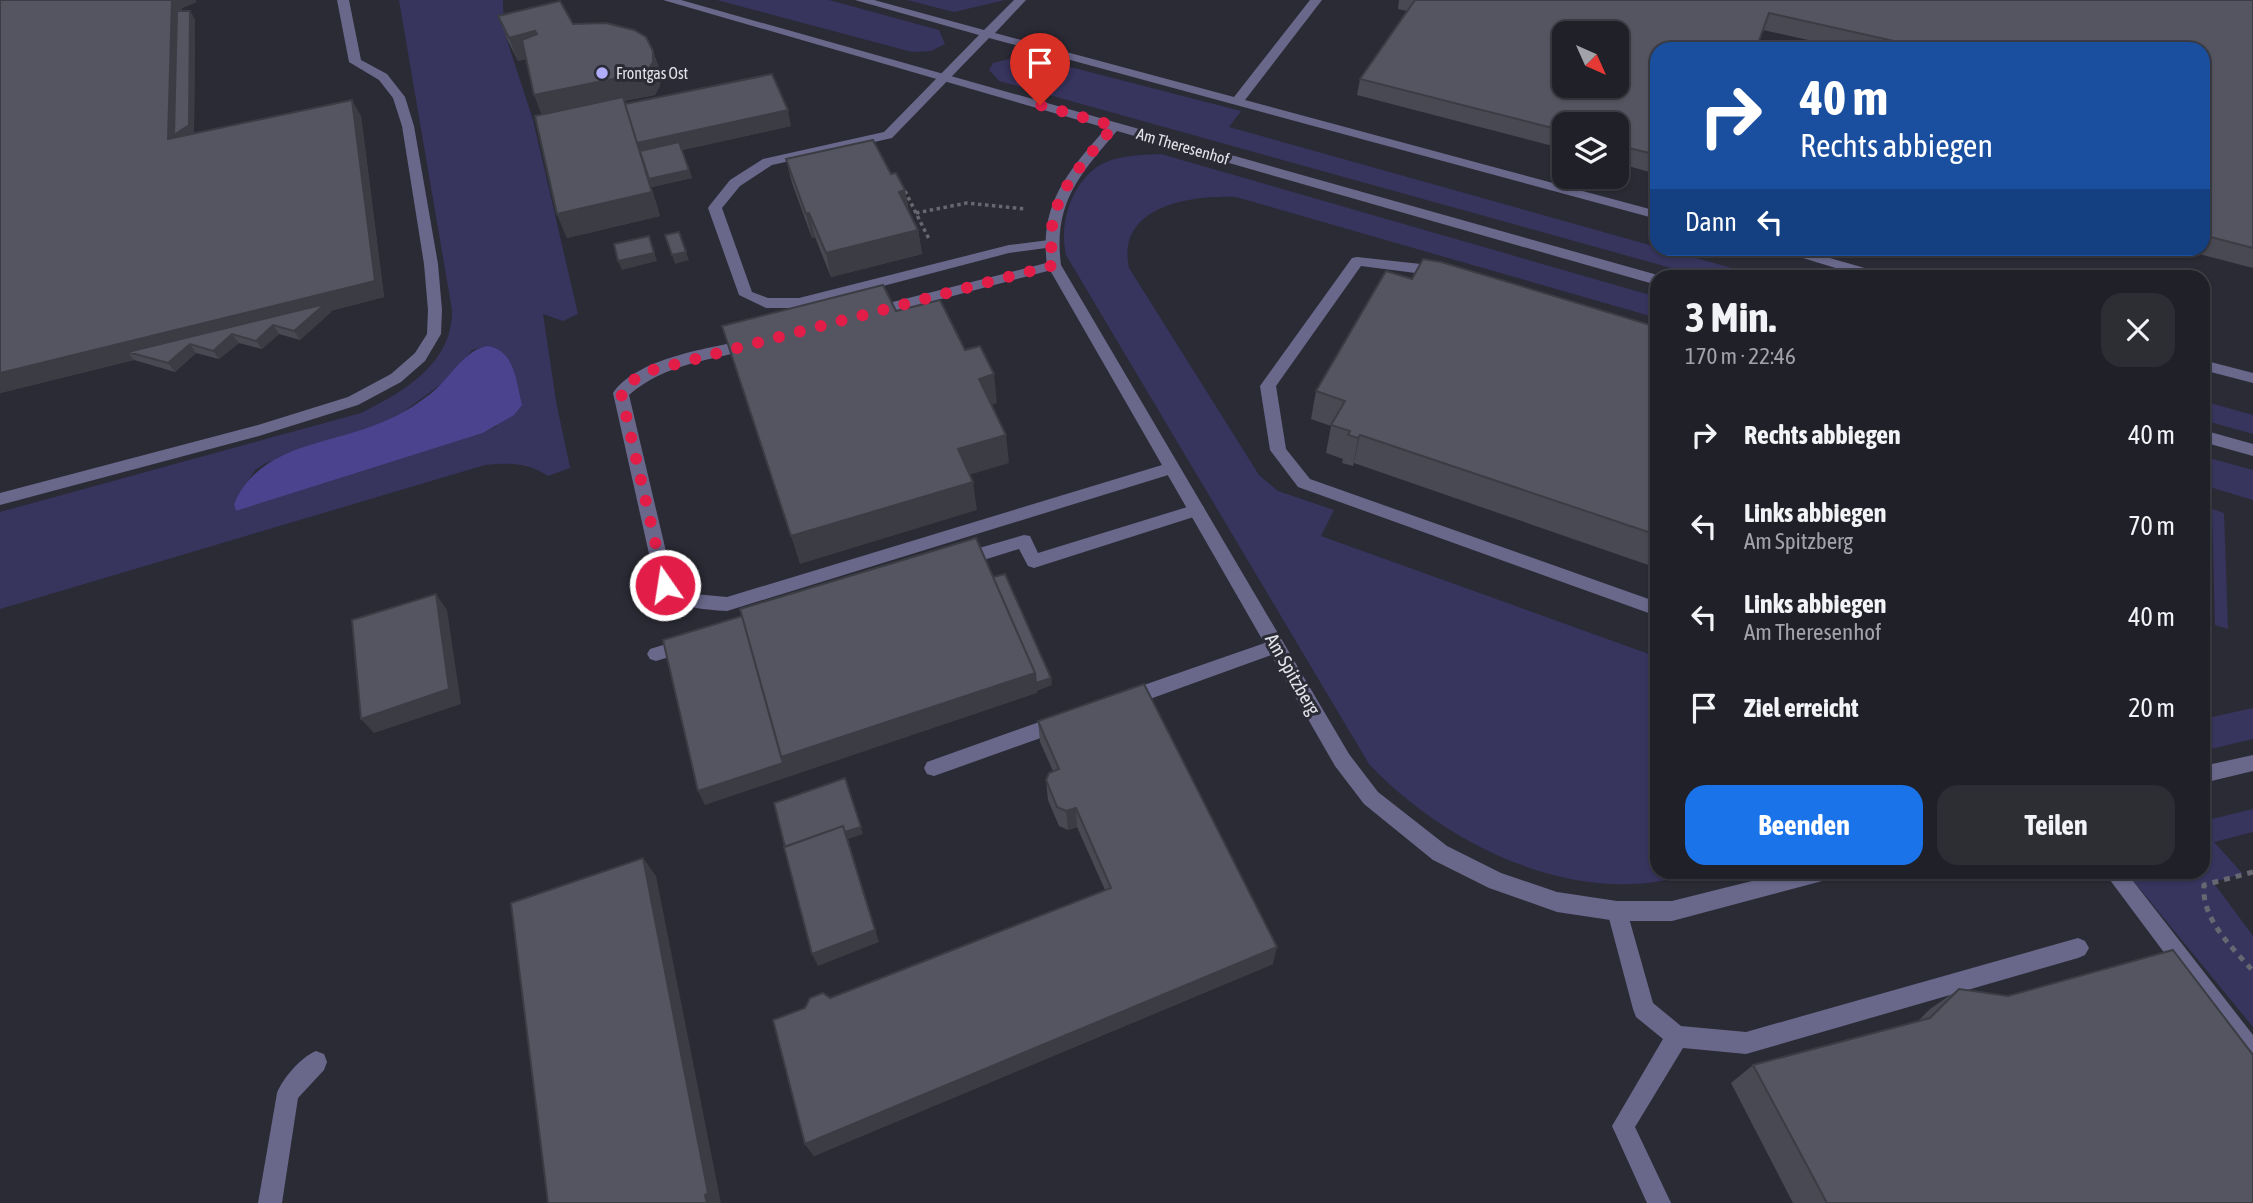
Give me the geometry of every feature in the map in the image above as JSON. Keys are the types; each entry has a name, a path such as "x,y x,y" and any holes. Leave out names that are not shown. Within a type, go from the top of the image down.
{"street":[{"path":"0,499 259,430 353,401 396,378 420,357 434,334 435,310 431,264 408,126 399,97 383,76 355,62 343,0"},
{"name":"Am Theresenhof","path":"669,0 1650,278"},
{"path":"861,0 1650,213"},
{"path":"1020,0 983,34 888,135 768,162 735,183 715,208 746,295 765,303 799,303 1009,249 1049,244"},
{"path":"1238,100 1316,0"},
{"name":"Am Spitzberg","path":"1114,126 1070,178 1054,215 1049,244 1054,265 1342,760 1371,799 1440,853 1496,881 1557,902 1617,911 1672,911 1796,879"},
{"path":"1806,256 1856,270"},
{"path":"1459,277 1432,269 1357,261 1268,386 1278,450 1304,483 1650,607"},
{"path":"861,315 1054,265"},
{"path":"770,339 653,370 637,377 621,393 665,585 679,597 698,603 727,604 1172,468"},
{"path":"2210,367 2253,378"},
{"path":"2210,438 2253,450"},
{"path":"946,565 1024,541 1034,561 1196,510"},
{"path":"656,654 709,638"},
{"path":"1101,708 1276,646"},
{"path":"934,768 1076,718"},
{"path":"2210,773 2253,763"},
{"path":"2119,879 2253,1053"},
{"path":"1617,911 1644,1009 1677,1037 1746,1043 2078,948"},
{"path":"1659,1203 1623,1126 1677,1037"},
{"path":"270,1203 288,1093 316,1062"}],"path":[{"path":"877,137 943,266"},
{"path":"916,213 967,203 991,204 1054,215"},
{"path":"2253,872 2212,881 2204,885 2202,890 2210,917 2253,971"}],"shaded area":[{"path":"399,0 503,0 504,31 533,120 578,314 563,321 543,314 556,401 570,468 548,476 518,464 485,465 0,609 0,512 361,413 393,396 423,374 444,346 450,329 452,310","holes":["487,346 497,426 483,433 236,511 234,503 255,470 266,463 370,428 403,412 448,379 472,350"]},
{"path":"717,0 829,0 939,30 945,44 931,51 912,52"},
{"path":"907,0 1005,0 954,12"},
{"path":"1017,57 1043,60 1241,111 1229,127 1650,245 1650,256 1689,256 1739,270 1678,270 999,81 989,70 993,63"},
{"path":"1161,154 1650,295 1650,316 1236,197 1198,199 1160,208 1134,230 1128,247 1129,268 1259,475 1278,491 1334,510 1321,536 1650,654 1650,879 1675,879 1632,884 1596,883 1523,866 1455,833 1395,789 1369,764 1066,255 1064,231 1073,195 1097,167 1128,156"},
{"path":"487,346 503,354 513,368 522,405 514,415 483,433 236,511 234,504 246,483 262,468 301,448 368,428 401,413 435,390 472,353"},
{"path":"2210,403 2253,415 2253,434 2210,422"},
{"path":"2210,458 2253,470 2253,500 2210,487"},
{"path":"2212,509 2224,513 2228,629 2215,625"},
{"path":"2253,708 2253,739 2210,749 2210,717"},
{"path":"2253,809 2253,832 2214,842 2243,874 2213,882 2253,936 2253,1027 2132,879 2210,879 2210,819"}],"building":[{"path":"0,0 172,0 168,139 352,100 375,281 0,373"},
{"path":"1415,0 2253,0 2253,248 2210,237 2210,42 1898,42 1769,13 1759,42 1650,42 1650,153 1629,148 1629,112 1552,112 1552,128 1360,79"},
{"path":"560,1 573,24 606,23 634,30 646,37 653,51 653,62 647,72 534,95 522,40 537,34 535,31 509,38 498,16"},
{"path":"177,11 190,11 189,125 174,135"},
{"path":"772,74 788,110 637,143 625,104"},
{"path":"623,97 652,192 557,214 535,116"},
{"path":"873,140 891,174 896,173 905,190 899,192 918,230 826,253 809,213 806,214 786,159"},
{"path":"679,142 689,170 649,179 640,151"},
{"path":"679,232 686,252 672,255 665,235"},
{"path":"649,236 654,253 618,261 614,244"},
{"path":"1423,259 1441,262 1650,325 1650,533 1360,435 1358,438 1348,435 1350,431 1331,425 1345,401 1316,391 1386,271 1412,279"},
{"path":"883,285 896,311 940,300 965,350 980,346 994,374 979,379 1006,435 958,449 973,482 791,536 722,326"},
{"path":"325,304 294,331 273,325 256,341 232,334 213,351 190,344 168,363 128,352"},
{"path":"976,538 1035,673 781,757 740,609"},
{"path":"1005,574 1051,678 1036,683 1035,673 993,577"},
{"path":"436,594 449,689 361,719 352,620"},
{"path":"742,616 783,763 698,791 663,640"},
{"path":"1144,684 1277,947 805,1144 773,1020 805,1008 810,998 823,993 830,998 1111,888 1076,808 1066,811 1057,807 1046,780 1049,773 1059,769 1038,721"},
{"path":"845,778 861,827 845,832 843,826 785,847 774,803"},
{"path":"843,826 875,930 812,954 784,847"},
{"path":"643,858 708,1193 705,1195 707,1203 548,1203 511,903"},
{"path":"2173,950 2253,1055 2253,1203 1827,1203 1753,1065 1930,1018 1959,989 2008,996"}],"place":[{"name":"Frontgas Ost","path":"602,73"}],"route":[{"path":"665,585 622,407 621,393 637,377 653,370 1054,265 1049,244 1051,220 1070,178 1114,126 1040,105"}]}
